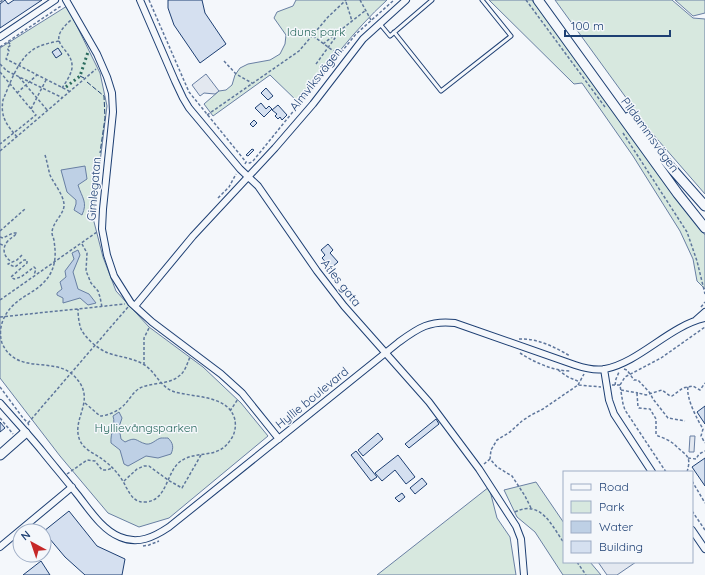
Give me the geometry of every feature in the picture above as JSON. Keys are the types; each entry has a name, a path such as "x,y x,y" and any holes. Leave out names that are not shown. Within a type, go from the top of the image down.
{"main road":[{"name":"Pildammsvägen","path":"538,0 678,194 705,228"},
{"name":"Pildammsvägen","path":"578,54 674,171 705,206"},
{"path":"0,455 26,430"}],"street":[{"path":"0,37 55,0"},
{"name":"Atles gata","path":"140,0 183,98 189,108 240,169 258,186 317,271 344,306 430,402 479,469 510,515 521,539 524,575"},
{"name":"Almviksvägen","path":"133,305 192,236 248,177 313,104 363,39 406,0"},
{"name":"Gimlegatan","path":"67,1 102,64 112,93 113,112 103,201 102,229 114,276 133,305 152,322 221,374 242,393 279,439"},
{"name":"Hyllie boulevard","path":"695,320 702,310"},
{"name":"Hyllie boulevard","path":"0,403 26,430 107,529 119,537 138,540 153,537 169,527 411,333 429,324 444,322 467,326 575,365 587,368 604,369 627,360 682,326 695,320 705,318"},
{"path":"604,369 607,380 606,387 614,414 651,471"},
{"path":"0,547 72,487"},
{"path":"693,531 705,549"}],"lane":[{"path":"380,24 390,36 432,0"},
{"path":"394,32 441,91 512,36 482,0"}],"path":[{"path":"149,0 189,92 246,162 250,163 295,111 356,34 394,0"},
{"path":"207,115 299,51 328,17 346,0 352,21"},
{"path":"360,0 371,20"},
{"path":"526,0 607,110"},
{"path":"0,47 67,1"},
{"path":"323,44 366,10"},
{"path":"62,88 70,75 72,64 59,41 60,33 62,28 75,16"},
{"path":"313,36 339,55"},
{"path":"316,64 335,38 334,36"},
{"path":"18,137 4,120 1,112 3,100 25,56 33,50 59,41"},
{"path":"8,42 11,45 7,48 9,51 6,59 70,92"},
{"path":"224,62 236,74 252,83"},
{"path":"0,64 3,68 15,75 63,98"},
{"path":"0,151 102,64"},
{"path":"0,144 36,115 0,71 3,68"},
{"path":"17,92 37,75"},
{"path":"18,76 48,111"},
{"path":"31,109 46,80"},
{"path":"620,129 687,232 697,262 705,294"},
{"path":"45,155 49,173 63,200 64,206 52,232 56,252 55,260 51,274 45,282 13,305 5,313 0,329 1,342 15,359 64,369 79,381 84,393 84,402 78,432 79,440 86,449 104,460 112,468 134,500 149,502 158,497 164,489 177,464 181,461 222,449 230,442 234,435 235,420 224,404 173,391 160,382 144,365 132,359 108,353 96,345 81,329 78,309"},
{"path":"214,203 229,187 240,169"},
{"path":"0,231 26,209"},
{"path":"0,300 55,260 82,244 102,229"},
{"path":"0,237 3,238 13,233 17,233 5,246 4,254 7,259 12,262"},
{"path":"0,244 5,246"},
{"path":"82,244 87,253 86,271 91,283 98,291 102,307"},
{"path":"22,254 17,260 8,264 15,267 24,260 27,260 26,263 11,277 14,279 21,277 34,267 36,269 34,275"},
{"path":"702,310 705,302"},
{"path":"0,317 133,305"},
{"path":"0,418 15,436 26,430 28,423 133,305"},
{"path":"144,365 144,338 152,322"},
{"path":"665,471 625,410 620,385 625,377 661,358 705,327"},
{"path":"518,339 529,338 559,349 570,356"},
{"path":"84,402 100,416 105,416 124,405 139,388 179,377 187,364 192,351"},
{"path":"516,351 529,359 558,370 568,377 580,382"},
{"path":"558,370 572,371"},
{"path":"615,384 618,373 621,370 627,370 634,380 638,380 650,393 668,418 685,421"},
{"path":"479,469 490,459 491,450 497,440 510,432 522,421 543,409 578,385 584,374 578,372"},
{"path":"621,390 646,394 662,390 672,396 683,388 693,386 700,390 705,383"},
{"path":"578,385 606,387 615,384 620,385"},
{"path":"0,387 28,423"},
{"path":"688,387 688,398 696,418 703,429 701,436 705,443"},
{"path":"230,411 242,393"},
{"path":"638,393 638,407 650,409 656,419 656,434 674,443 685,452 688,458 689,466 687,471"},
{"path":"26,430 28,423"},
{"path":"688,458 696,459 699,454 705,451"},
{"path":"123,482 138,469 144,466 149,466 182,488 201,455"},
{"path":"490,459 497,467 512,476 531,508"},
{"path":"63,476 87,460 95,461 102,470 112,468"},
{"path":"693,483 705,503"},
{"path":"510,515 521,509 531,508 543,514 563,542"},
{"path":"693,512 705,530"},
{"path":"138,540 144,547 163,538"},
{"path":"578,563 586,575"}],"green space":[{"name":"Iduns park","path":"296,0 387,0 363,24 299,103 270,75 213,116 204,104 219,91 226,90 232,85 235,75 240,68 248,64 270,60 280,54 285,44 286,35 274,18 277,12 293,6"},
{"path":"489,0 532,0 705,235 705,289 697,281 693,259 680,231 633,156 582,83 574,84"},
{"path":"555,0 672,0 693,18 705,19 705,194 651,132"},
{"path":"675,0 705,0 705,13 693,16"},
{"name":"Hyllievångsparken","path":"67,6 100,73 107,106 93,218 103,257 116,291 149,327 203,367 241,403 268,436 169,518 139,527 108,513 60,456 0,378 0,48"},
{"path":"536,482 563,522 563,563 591,563 601,575 563,575 535,532 517,517 504,490"},
{"path":"489,487 497,518 510,537 516,575 377,575"}],"shaded area":[{"path":"206,74 219,91 215,94 204,93 200,96 192,85"},
{"path":"690,436 695,436 694,452 689,452"},
{"path":"599,563 635,563 617,575 607,575"}],"water":[{"path":"85,166 87,179 78,185 84,200 84,211 82,215 74,210 76,200 67,192 61,170"},
{"path":"78,250 80,255 73,272 78,289 89,294 96,303 88,305 80,298 63,303 63,298 57,295 57,293 62,289 60,282 66,277 65,271 74,259 72,253"},
{"path":"119,412 122,418 119,427 121,439 125,442 134,439 148,444 161,438 168,438 172,445 171,454 158,458 146,456 128,466 124,464 120,450 111,443 114,423 113,416"}],"building":[{"path":"5,0 8,4 14,0 42,0 0,28 0,4"},
{"path":"168,0 202,0 205,13 226,44 200,63 174,25 168,8"},
{"path":"58,48 62,54 56,58 52,52"},
{"path":"266,88 273,96 268,100 261,93"},
{"path":"261,103 266,109 269,106 272,109 264,117 255,108"},
{"path":"278,105 287,115 282,120 280,117 278,119 275,116 277,114 272,110"},
{"path":"254,120 257,123 253,127 250,124"},
{"path":"252,149 254,150 248,156 246,155"},
{"path":"328,244 333,250 330,253 338,262 331,268 322,258 325,255 321,250"},
{"path":"705,406 705,424 697,412"},
{"path":"436,419 439,424 409,448 405,444"},
{"path":"0,422 5,428 0,432"},
{"path":"378,433 383,439 363,456 358,450"},
{"path":"356,451 377,477 371,481 351,455"},
{"path":"398,455 415,477 406,484 395,470 382,481 375,473"},
{"path":"705,458 705,486 692,467"},
{"path":"422,478 427,484 415,494 410,488"},
{"path":"402,493 405,497 399,502 395,498"},
{"path":"69,511 97,546 125,559 122,575 85,575 65,557 52,542 52,525"},
{"path":"38,563 42,563 50,575 23,575"}],"hedge":[{"path":"66,87 80,76 88,52"}],"fence":[{"path":"80,76 84,78"},
{"path":"87,82 104,96 105,118 100,153"}]}
